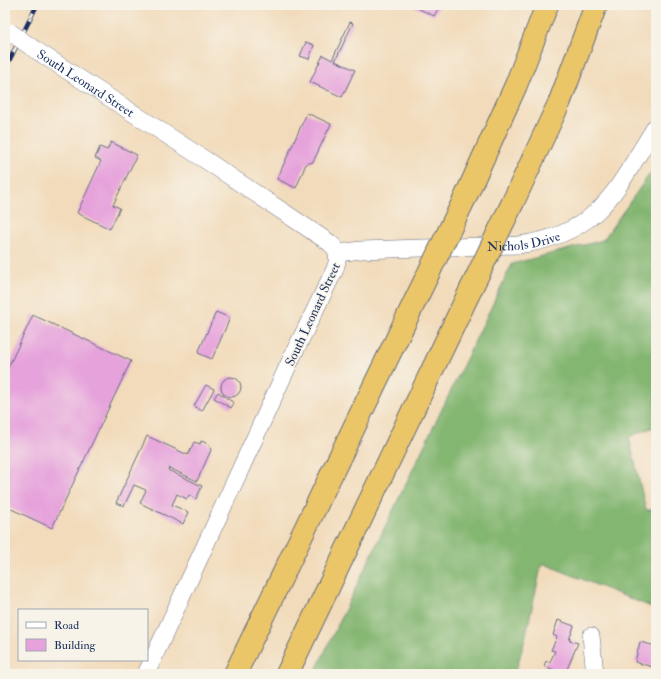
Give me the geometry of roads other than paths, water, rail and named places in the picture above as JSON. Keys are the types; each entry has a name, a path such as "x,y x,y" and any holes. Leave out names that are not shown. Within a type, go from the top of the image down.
{"highway":[{"path":"236,674 465,198 516,85 547,5"},
{"path":"287,674 560,101 596,5"}],"street":[{"name":"South Leonard Street","path":"7,31 330,242 336,248 338,253 338,261 335,269 293,355 146,674"},
{"name":"Nichols Drive","path":"338,253 361,250 518,245 537,243 555,237 573,229 590,218 604,205 617,189 656,126"},
{"path":"591,636 596,674"}],"railway":[{"path":"5,69 37,5"},
{"path":"5,49 7,45"}]}
